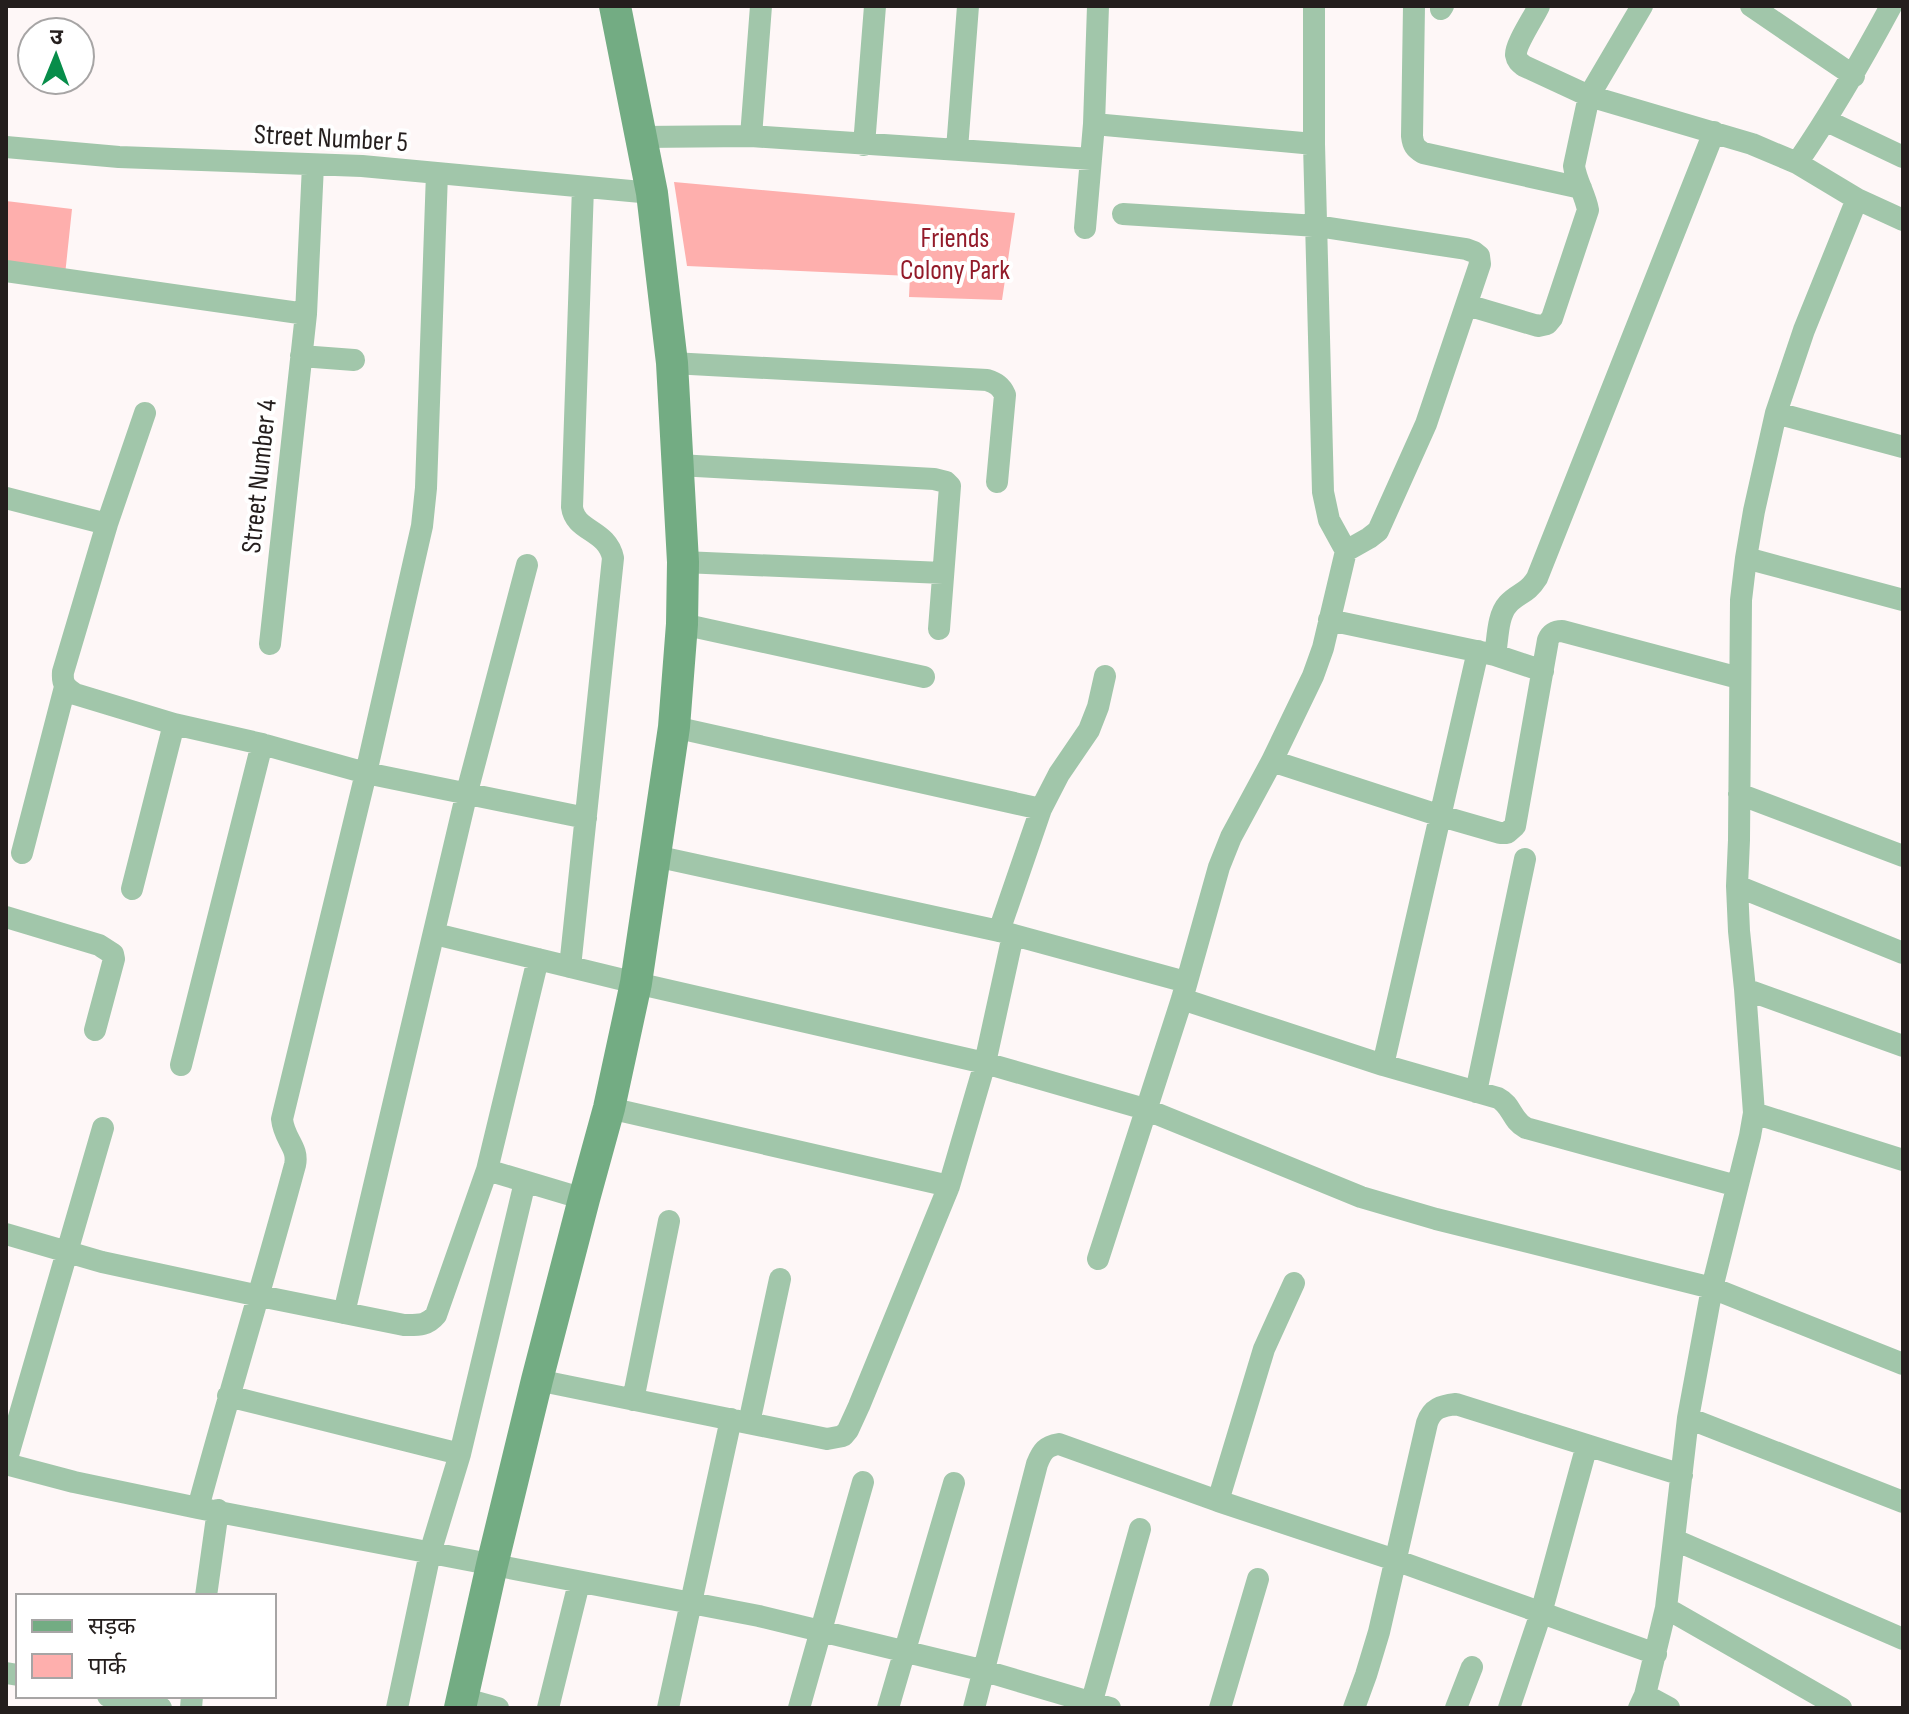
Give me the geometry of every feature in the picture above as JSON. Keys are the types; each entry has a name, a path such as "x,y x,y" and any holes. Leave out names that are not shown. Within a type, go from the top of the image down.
{"street":[{"path":"498,1708 461,1703 537,1380 609,1108 636,983 674,727 682,624 683,562 672,363 652,193 615,6"},
{"path":"751,136 761,6"},
{"path":"864,145 875,6"},
{"path":"957,149 968,6"},
{"path":"1085,228 1094,124 1098,6"},
{"path":"1098,1259 1184,990 1219,867 1231,837 1313,676 1323,648 1346,551 1329,520 1323,492 1314,144 1314,6"},
{"path":"1414,6 1412,136 1417,149 1423,153 1581,188"},
{"path":"1539,6 1516,55 1524,66 1589,96 1752,144 1797,163 1857,199 1903,220"},
{"path":"1467,305 1538,326 1547,324 1552,318 1588,210 1574,166 1589,96 1642,6"},
{"path":"1751,6 1854,76"},
{"path":"1797,163 1854,76 1891,6"},
{"path":"1827,121 1903,157"},
{"path":"1094,124 1314,144"},
{"path":"1383,1065 1441,816 1486,653 1506,606 1527,592 1537,578 1714,132"},
{"path":"641,137 751,136 1091,159"},
{"name":"Street Number 5","path":"6,147 119,157 362,166 652,193"},
{"name":"Street Number 4","path":"270,644 306,314 313,165"},
{"path":"206,1594 208,1509 228,1396 260,1296 297,1158 285,1135 282,1119 422,526 437,173"},
{"path":"570,967 613,558 605,540 577,521 572,507 583,187"},
{"path":"1669,1708 1642,1701 1666,1608 1688,1418 1712,1288 1754,1113 1737,886 1741,600 1746,558 1776,413 1804,330 1857,199"},
{"path":"1123,214 1317,226 1474,252 1479,256 1480,264 1426,424 1382,524 1369,538 1346,551"},
{"path":"6,271 306,314"},
{"path":"301,356 354,360"},
{"path":"672,363 987,380 997,384 1005,395 997,482"},
{"path":"22,853 65,687 63,672 107,524 145,413"},
{"path":"1776,413 1903,447"},
{"path":"678,465 946,482 950,486 939,629"},
{"path":"6,498 107,524"},
{"path":"1746,558 1903,600"},
{"path":"683,562 943,573"},
{"path":"344,1313 467,792 527,565"},
{"path":"1329,620 1486,653 1543,671"},
{"path":"682,624 924,677"},
{"path":"1272,761 1441,816 1507,833 1515,826 1551,634 1556,631 1739,678"},
{"path":"537,1380 827,1439 843,1436 848,1430 949,1186 985,1063 1006,933 1041,809 1059,774 1089,730 1105,676"},
{"path":"65,687 75,694 174,724 366,773 586,818"},
{"path":"132,889 174,724"},
{"path":"674,727 1041,809"},
{"path":"181,1065 262,744"},
{"path":"1739,794 1903,856"},
{"path":"655,856 1006,933 1184,990 1383,1065 1503,1100 1513,1118 1526,1128 1737,1186"},
{"path":"1476,1092 1525,859"},
{"path":"1737,886 1903,953"},
{"path":"6,917 99,945 113,954 95,1030"},
{"path":"435,934 985,1063 1145,1109 1361,1197 1436,1219 1712,1288 1903,1364"},
{"path":"6,1234 102,1262 260,1296 404,1325 421,1326 430,1322 436,1315 487,1170 538,959"},
{"path":"1745,989 1903,1046"},
{"path":"609,1108 949,1186"},
{"path":"1754,1113 1903,1160"},
{"path":"103,1128 6,1463 74,1482 293,1527 820,1630 985,1671 1097,1706 1140,1529"},
{"path":"487,1170 584,1199"},
{"path":"397,1708 430,1553 460,1454 525,1182"},
{"path":"633,1400 669,1221"},
{"path":"668,1708 692,1604 780,1279"},
{"path":"1218,1501 1264,1349 1294,1283"},
{"path":"228,1396 460,1454"},
{"path":"1354,1708 1379,1632 1427,1423 1436,1409 1456,1404 1682,1475"},
{"path":"1688,1418 1903,1502"},
{"path":"974,1708 1037,1464 1048,1446 1059,1444 1656,1654"},
{"path":"1509,1708 1541,1613 1587,1445"},
{"path":"799,1708 863,1482"},
{"path":"888,1708 954,1483"},
{"path":"1675,1540 1903,1639"},
{"path":"1220,1708 1258,1579"},
{"path":"548,1708 579,1583"},
{"path":"1666,1608 1841,1708"},
{"path":"1456,1708 1472,1667"},
{"path":"114,1698 161,1708"}],"green space":[{"name":"Friends Colony Park","path":"674,182 1015,213 1002,300 909,297 910,276 687,266"},
{"path":"6,201 72,209 65,275 6,268"}]}
